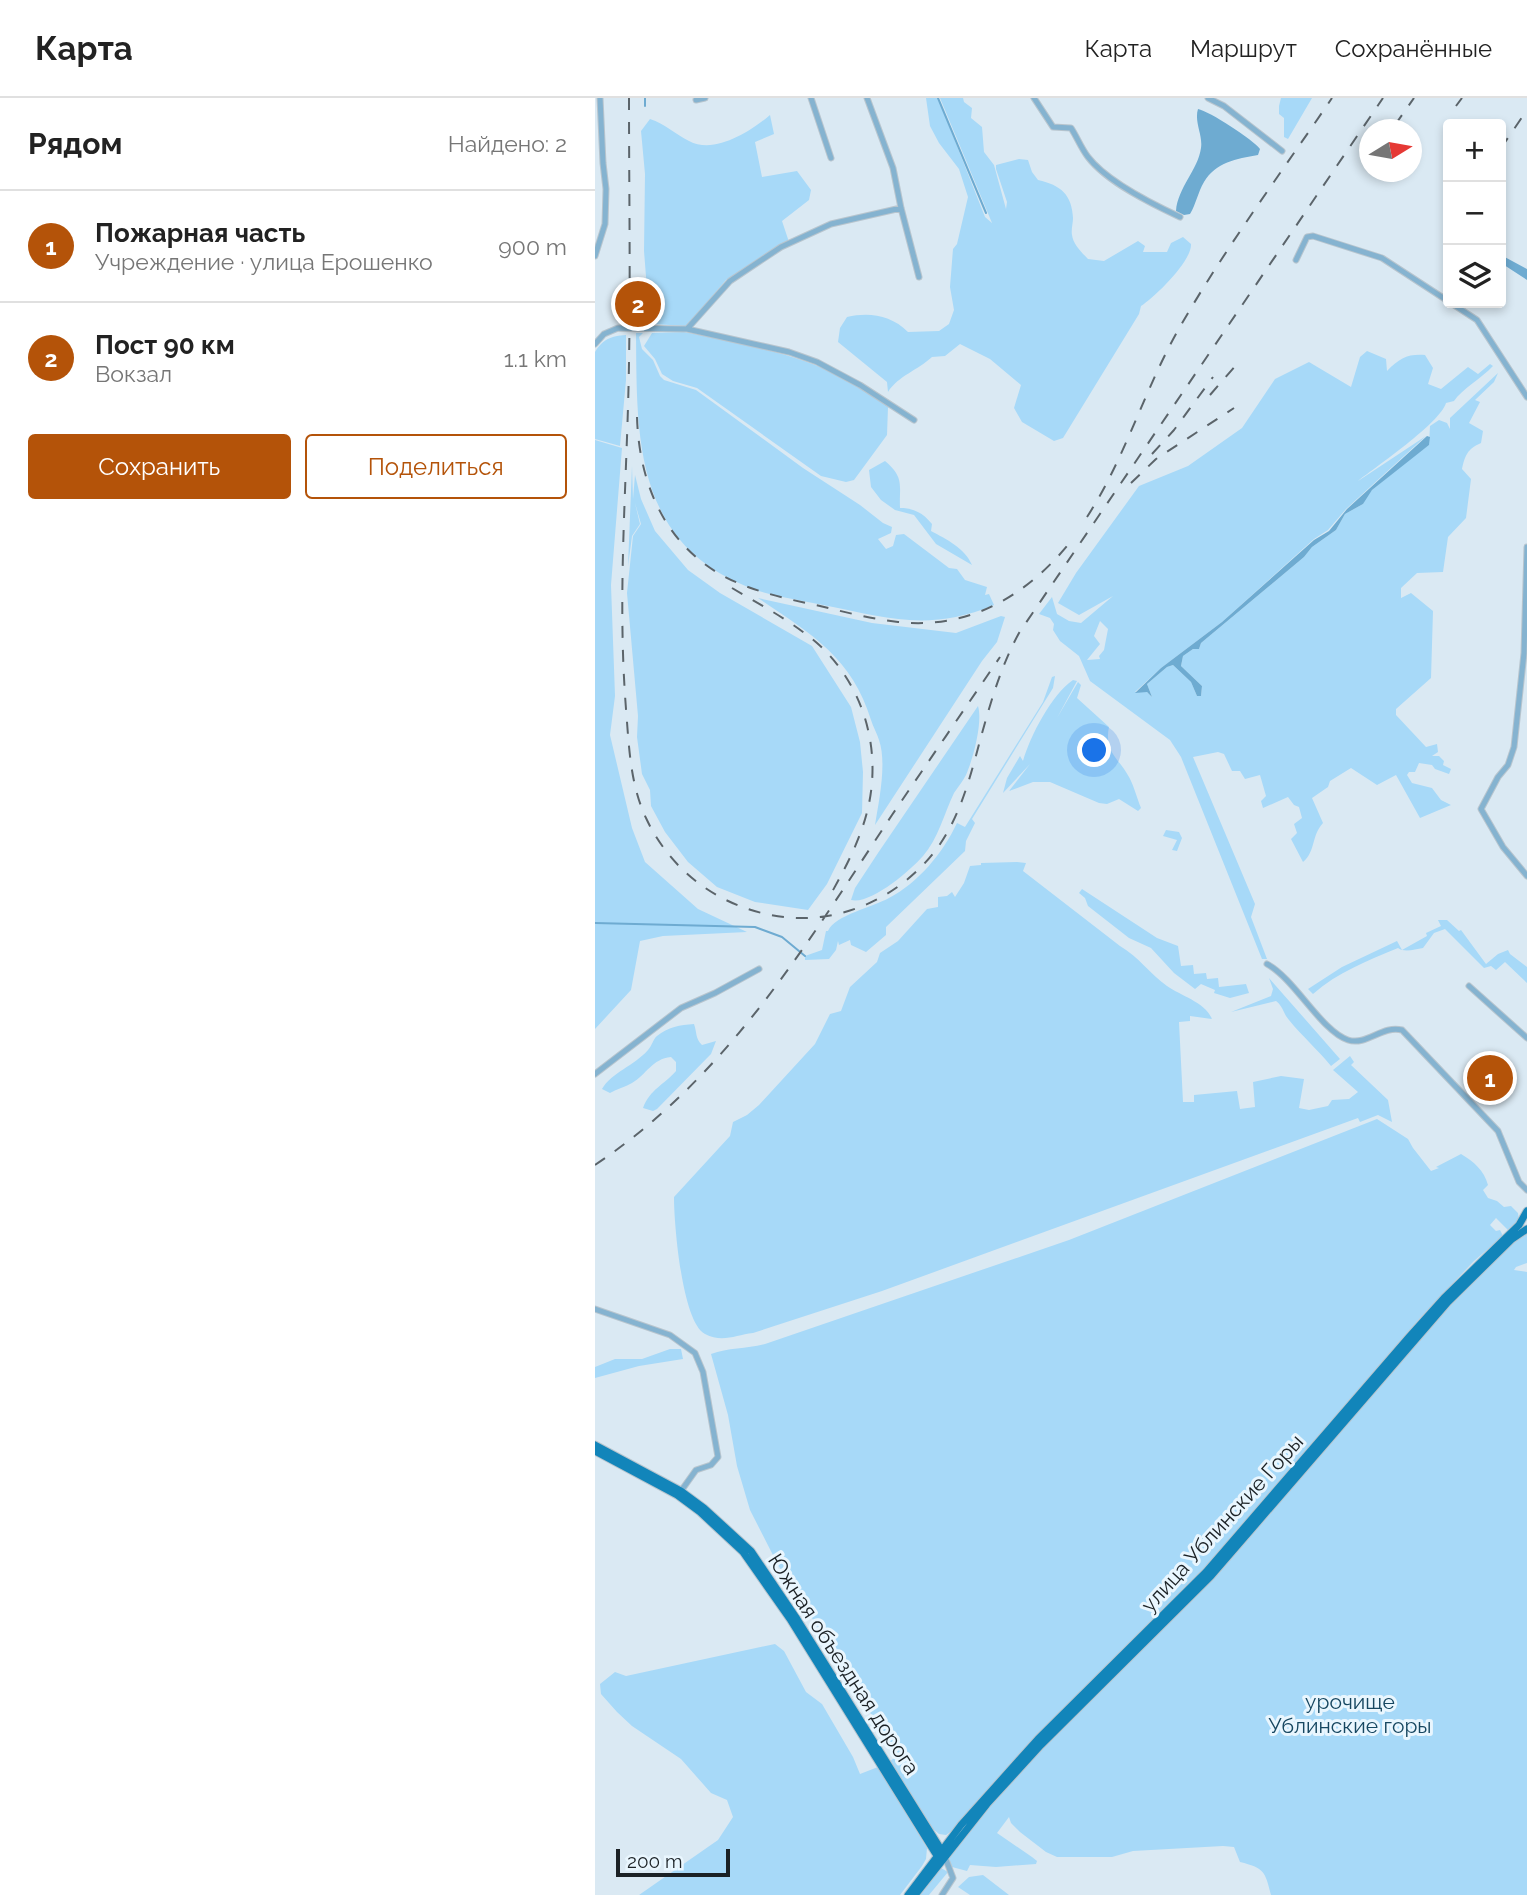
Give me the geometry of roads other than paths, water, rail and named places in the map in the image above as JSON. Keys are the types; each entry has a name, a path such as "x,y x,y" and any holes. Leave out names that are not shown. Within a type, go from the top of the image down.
{"main road":[{"path":"1527,1211 1527,1217"},
{"name":"улица Ублинские Горы","path":"915,1895 962,1828 1038,1739 1206,1572 1409,1337 1453,1289 1519,1225 1527,1211"},
{"name":"улица Ублинские Горы","path":"962,1828 1041,1745 1211,1576 1448,1302 1512,1239 1527,1229"},
{"name":"Южная объездная дорога","path":"595,1445 704,1508 751,1551 930,1831 942,1858"},
{"name":"Южная объездная дорога","path":"595,1451 679,1493 757,1568 921,1829 942,1858"},
{"path":"930,1831 943,1837 962,1828"},
{"path":"919,1879 930,1854 921,1829"},
{"name":"улица Ублинские Горы","path":"908,1895 919,1879 942,1858"}],"street":[{"path":"595,256 605,224 606,189 600,98"},
{"path":"696,100 705,98"},
{"path":"811,98 831,158"},
{"path":"867,98 893,168 919,276"},
{"path":"1034,98 1053,127 1071,128 1088,156 1105,174 1180,217"},
{"path":"1208,98 1224,106 1282,151"},
{"path":"595,167 603,163"},
{"path":"687,329 730,281 781,247 831,224 901,208"},
{"path":"1296,260 1307,237 1313,236 1382,258 1443,298"},
{"path":"1458,308 1477,320 1527,397"},
{"path":"595,344 604,334 618,328 687,329 789,352 817,362 860,385 913,420"},
{"path":"1527,547 1524,653 1514,747 1508,765 1498,776 1481,809 1503,846 1527,876"},
{"path":"1267,964 1283,977 1336,1033 1348,1039 1364,1040 1385,1030 1402,1030 1498,1131 1519,1182 1527,1190"},
{"path":"595,1074 681,1008 759,969"},
{"path":"1469,986 1527,1038"},
{"path":"595,1309 670,1335 689,1348 699,1362 719,1457 711,1465 696,1470 679,1493"},
{"path":"942,1858 953,1878 943,1895"}],"waterway":[{"path":"645,98 645,106"},
{"path":"938,98 986,213"},
{"path":"595,923 755,927 782,937 805,956"}],"railway":[{"path":"629,98 629,330 623,633 626,709 633,778 646,818 657,838 670,856 702,886 721,897 762,913 806,918 850,911 870,903 908,879 938,847 959,808 997,684 1019,633 1383,98"},
{"path":"1087,517 1113,470 1181,325 1235,239 1332,98"},
{"path":"1399,119 1414,98"},
{"path":"1456,106 1462,98"},
{"path":"1506,141 1527,110"},
{"path":"1210,395 1237,364"},
{"path":"1152,454 1174,430 1213,377"},
{"path":"1131,483 1156,459 1234,408"},
{"path":"637,417 644,469 662,516 676,536 693,555 714,570 738,583 768,594 888,621 924,623 949,620 995,605 1017,592 1055,560 1072,540"},
{"path":"732,588 786,620 817,643 833,659 846,678 865,718 872,763 868,808 862,830 832,892"},
{"path":"595,1165 642,1130 685,1091 725,1049 761,1005 828,912 1000,657"}],"place":[{"name":"Пост 90 км","path":"638,304"},
{"name":"Пожарная часть","path":"1490,1078"}],"park label":[{"name":"урочище Ублинские горы","path":"1350,1713"}]}
